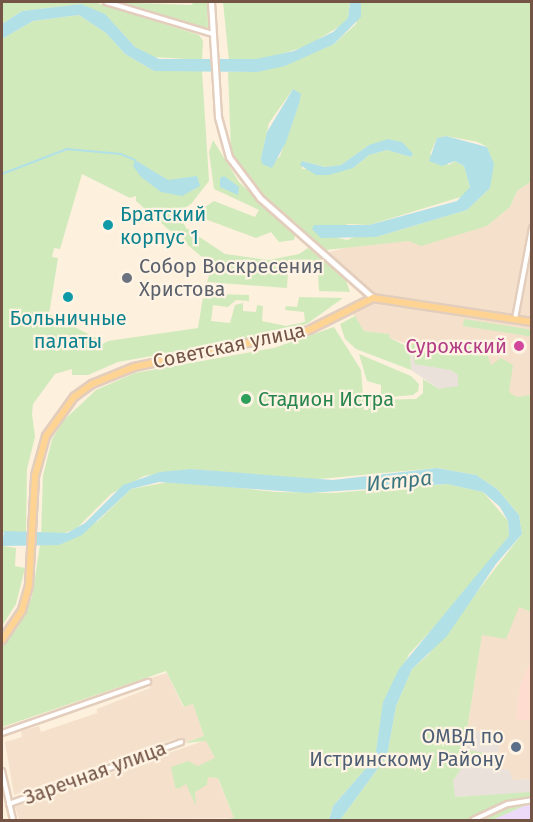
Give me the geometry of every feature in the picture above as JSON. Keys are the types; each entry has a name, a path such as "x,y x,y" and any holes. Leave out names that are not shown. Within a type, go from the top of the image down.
{"main road":[{"path":"211,2 215,81 223,145 243,180 311,246 373,298 531,322"},
{"name":"Советская улица","path":"2,640 22,610 32,565 38,460 58,416 92,384 134,367 282,338 309,330 373,298"}],"street":[{"path":"106,2 213,34"},
{"path":"515,320 531,228"},
{"path":"2,733 148,682"},
{"name":"Заречная улица","path":"9,804 181,742"},
{"path":"2,771 13,820"},
{"path":"473,820 508,804 531,800"}],"shaded area":[{"path":"531,155 531,405 427,351 390,338 389,334 364,331 349,308 372,299 321,254 361,244 409,241 487,226 510,207 517,191 530,182"},
{"path":"410,348 427,351 470,383 454,389 439,389 411,370"},
{"path":"519,607 531,612 531,779 513,780 496,768 501,735 467,730 482,634"},
{"path":"531,661 531,721 516,719 520,686"},
{"path":"167,673 183,707 193,704 204,736 185,743 183,739 174,739 14,795 5,742 22,737 21,731 39,726 41,732 97,713 97,709 150,688 148,679"},
{"path":"467,730 501,735 496,768 509,770 513,780 531,779 531,793 454,797 453,781"},
{"path":"206,740 224,775 218,779 234,818 19,820 15,807"},
{"path":"531,802 531,820 492,820"}],"green space":[{"path":"2,2 94,2 199,35 203,41 202,60 153,57 135,47 111,21 81,4 22,11 2,24"},
{"path":"110,2 192,5 193,2 207,2 208,27 203,29"},
{"path":"223,2 350,2 348,18 342,25 307,46 269,58 229,61"},
{"path":"361,2 531,2 530,182 517,191 510,207 487,226 421,246 409,241 326,250 264,197 239,166 231,150 228,72 257,72 334,44 356,24","holes":["293,89 299,104 280,156 276,160 261,159 269,123","446,136 478,142 487,147 491,159 490,188 467,210 376,237 360,235 347,240 329,236 348,224 369,225 464,196 470,187 464,166 455,161 449,165 430,154 437,138","369,145 413,154 411,157 387,150 369,155 353,168 302,169 302,161 326,167 341,165"]},
{"path":"79,15 106,33 125,54 154,71 202,71 209,181 191,204 178,212 186,228 225,254 269,260 299,254 308,248 345,278 350,292 319,291 318,272 288,271 287,288 207,282 210,273 216,269 182,240 183,236 176,236 136,201 136,196 130,198 82,174 60,249 54,248 52,257 58,258 49,314 100,340 101,345 108,341 198,328 203,297 210,299 215,294 249,295 249,301 236,300 228,307 213,305 211,321 230,323 235,305 243,303 243,311 256,312 257,305 263,306 262,321 286,326 305,322 304,312 285,310 286,306 297,307 299,297 343,298 308,323 288,332 118,362 88,375 72,375 72,369 55,374 33,404 35,437 27,469 26,534 2,532 2,39 33,21"},
{"path":"213,140 239,182 295,235 294,240 279,242 271,232 256,238 205,219 205,207 214,201 255,217 259,210 214,189 209,152"},
{"path":"355,316 364,331 389,334 390,338 410,348 411,370 356,349 345,339 340,324"},
{"path":"464,319 531,330 530,337 463,326"},
{"path":"334,327 361,370 364,410 368,410 368,400 416,399 423,393 423,379 439,389 458,386 458,375 451,370 415,364 411,345 419,342 432,351 450,353 463,344 485,348 491,365 501,358 513,365 509,392 517,397 531,395 531,612 519,607 506,639 482,635 464,749 494,755 479,766 463,765 453,781 455,797 531,792 531,803 492,820 340,820 387,756 396,706 412,669 428,655 522,534 519,515 497,489 476,475 437,468 308,480 191,469 144,476 111,494 77,528 57,536 41,535 43,476 52,439 64,420 96,390 135,373 274,348"},
{"path":"359,354 411,376 419,384 418,391 413,395 381,398 381,385 367,381"},
{"path":"174,481 276,492 333,493 447,484 483,492 508,521 509,536 457,603 409,654 380,726 375,758 333,806 329,820 220,820 234,818 218,778 208,777 207,785 195,792 196,806 186,784 178,789 175,787 171,767 188,761 198,766 215,758 206,741 185,743 204,736 193,704 184,707 166,671 2,727 2,646 18,627 32,597 40,545 59,545 98,521 131,489"},
{"path":"3,546 16,548 15,566 25,568 16,604 2,626"}],"water":[{"path":"350,2 361,2 361,17 334,44 285,66 257,72 154,71 125,54 106,33 79,15 33,21 2,39 2,24 22,11 81,4 105,14 135,47 159,59 256,59 294,51 333,32 348,18"},
{"path":"293,89 301,94 299,104 286,142 272,168 262,164 261,158 267,132"},
{"path":"446,136 487,147 494,164 490,188 467,210 376,237 321,238 312,229 314,225 369,225 457,201 470,187 464,166 455,161 442,166 429,161 437,138"},
{"path":"388,139 402,142 413,154 411,157 387,150 369,155 353,168 329,175 316,175 300,165 302,161 325,167 341,165 369,145"},
{"path":"135,160 168,180 197,176 200,186 182,196 161,192 141,177 133,166"},
{"path":"224,176 239,187 238,195 220,187 220,178"},
{"name":"Истра","path":"437,468 476,475 497,489 519,515 522,534 496,564 447,636 412,669 396,706 387,756 340,820 329,820 333,806 375,758 383,702 399,669 509,536 508,521 500,507 483,492 447,484 307,493 159,482 131,489 82,535 59,545 2,546 4,531 67,533 85,523 123,485 160,472 191,469 333,480"}],"waterway":[{"path":"2,174 67,149 121,154 135,160"}],"place":[{"name":"Братский корпус 1","path":"108,225"},
{"name":"Собор Воскресения Христова","path":"127,278"},
{"name":"Больничные палаты","path":"68,297"},
{"name":"Сурожский","path":"519,346"},
{"name":"Стадион Истра","path":"246,399"},
{"name":"ОМВД по Истринскому Району","path":"516,747"}]}
